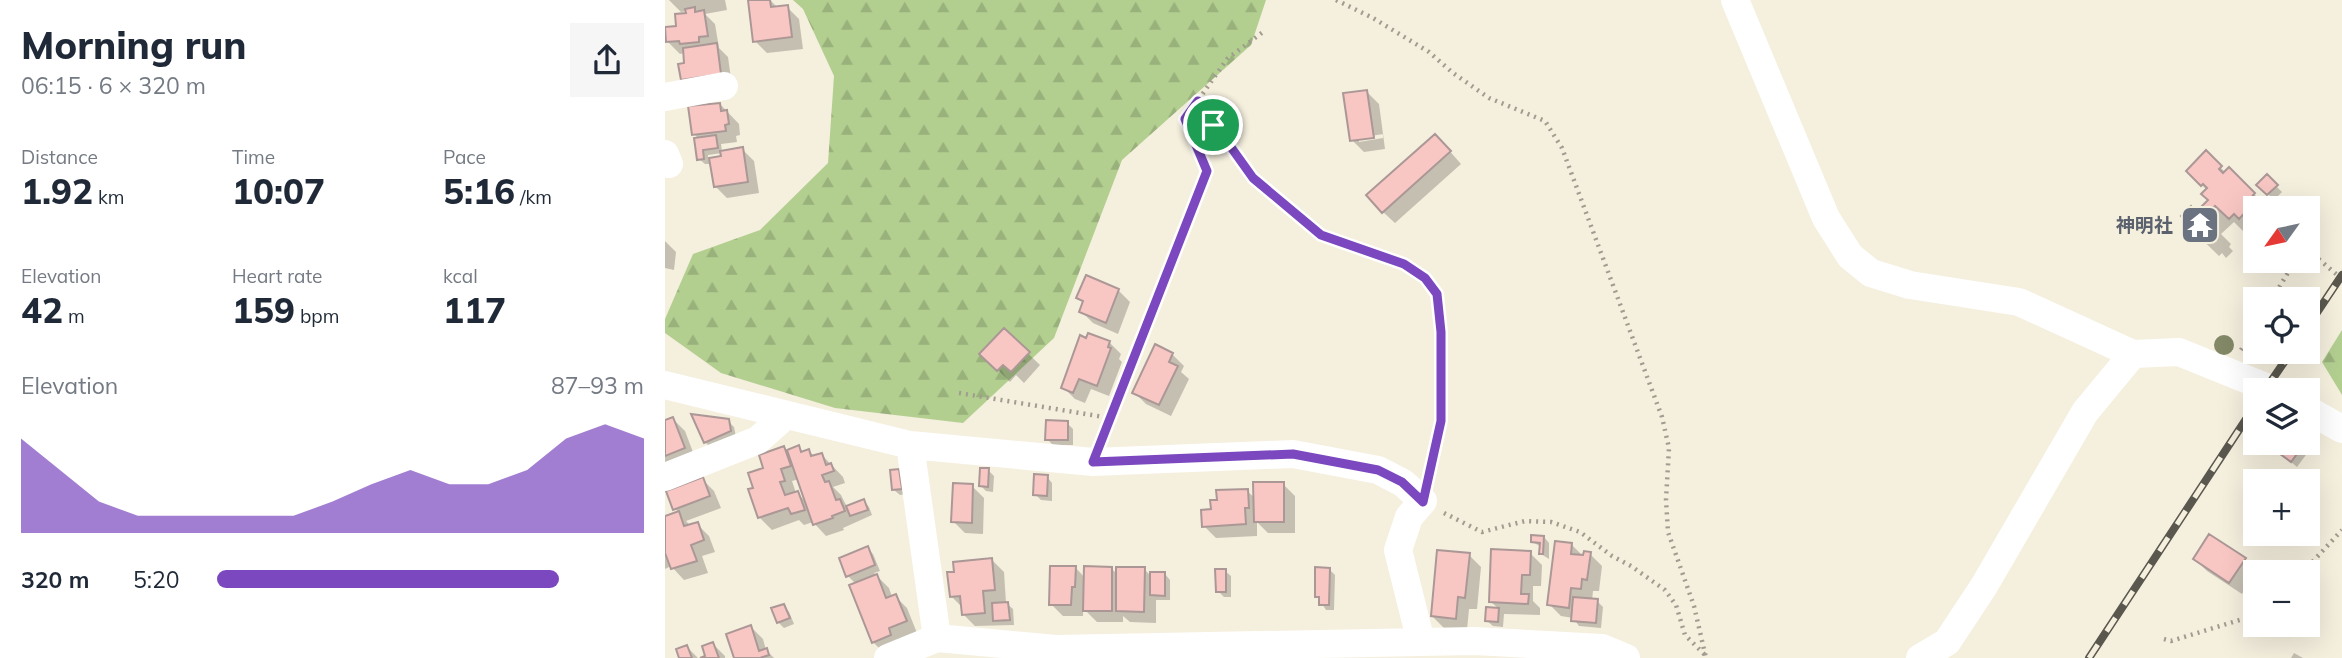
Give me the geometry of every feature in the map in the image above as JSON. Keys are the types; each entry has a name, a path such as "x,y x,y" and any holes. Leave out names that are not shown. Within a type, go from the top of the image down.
{"street":[{"path":"1735,0 1825,218 1850,256 1871,273 1910,285 2019,302 2133,354 2179,352 2243,378"},
{"path":"665,97 724,86"},
{"path":"1920,658 1947,642 1984,586 2085,412 2133,354"},
{"path":"665,385 910,445 1093,462 1293,454 1378,470 1402,482 1423,502 1409,517 1398,550 1421,642"},
{"path":"665,477 758,440 786,415"},
{"path":"2320,417 2342,429"},
{"path":"910,445 937,638"},
{"path":"888,658 937,638 1056,653 1421,642 1467,650 1602,648 1626,658"}],"path":[{"path":"1336,0 1373,18 1429,52 1489,98 1545,121 1562,148 1662,417 1669,448 1666,500 1668,532 1694,606 1705,656"},
{"path":"1093,462 1207,171 1185,119 1227,59 1263,32"},
{"path":"1198,101 1253,178 1321,235 1404,264 1425,278 1437,294 1441,332 1441,421 1423,502 1482,532 1525,521 1551,522 1580,532 1665,590 1676,605 1685,635 1705,656"},
{"path":"2321,261 2342,279"},
{"path":"959,393 1110,418"},
{"path":"2314,560 2342,530"},
{"path":"2164,639 2171,641 2243,619"}],"green space":[{"path":"793,0 1266,0 1251,45 1122,160 1054,338 963,423 835,408 721,373 665,333 665,319 693,254 760,230 828,163 834,76 803,9"},
{"path":"2342,330 2342,395 2322,362"}],"building":[{"path":"748,0 770,0 771,7 788,5 792,37 753,42"},
{"path":"695,7 695,12 704,10 708,36 699,37 699,42 666,42 665,27 676,26 675,14 686,13 685,9"},
{"path":"717,43 721,74 681,80 678,64 684,63 683,48"},
{"path":"1367,90 1374,138 1350,141 1343,93"},
{"path":"720,103 721,111 727,110 729,124 725,125 726,131 692,135 688,106"},
{"path":"1435,134 1451,151 1382,213 1366,195"},
{"path":"716,135 718,148 703,150 704,159 697,160 694,138"},
{"path":"743,147 748,182 714,187 709,158 721,156 720,151"},
{"path":"2206,150 2222,166 2219,169 2223,173 2229,167 2255,193 2252,196 2243,196 2243,215 2239,219 2234,214 2229,219 2215,206 2205,216 2215,226 2213,229 2217,233 2208,242 2204,237 2201,240 2184,224 2186,221 2181,216 2191,206 2196,212 2208,200 2201,194 2207,188 2203,184 2201,186 2186,171"},
{"path":"2267,174 2278,185 2267,195 2256,185"},
{"path":"1086,275 1119,289 1106,323 1079,312 1083,301 1076,298"},
{"path":"1004,328 1030,352 1011,372 1003,365 997,371 979,354"},
{"path":"1088,333 1110,341 1108,347 1111,348 1097,386 1079,379 1073,393 1061,388 1080,335 1086,338"},
{"path":"1155,344 1173,353 1169,362 1178,366 1159,405 1132,393"},
{"path":"691,414 729,419 731,431 704,443"},
{"path":"673,417 685,448 665,456 665,420"},
{"path":"1046,420 1068,421 1068,440 1045,440"},
{"path":"799,445 801,452 809,449 811,456 822,453 826,465 831,463 834,471 822,475 825,482 829,481 836,500 840,499 845,511 813,525 787,450"},
{"path":"784,446 791,466 781,469 785,481 780,482 785,495 798,491 805,510 791,514 788,508 758,518 748,489 753,488 748,473 763,468 759,455"},
{"path":"2281,455 2296,455 2291,462"},
{"path":"980,468 989,468 988,487 979,486"},
{"path":"899,469 902,489 892,490 890,470"},
{"path":"1034,474 1048,475 1047,496 1033,495"},
{"path":"703,477 710,496 673,510 666,491"},
{"path":"1253,482 1284,482 1284,522 1254,522"},
{"path":"953,483 973,484 972,523 951,522"},
{"path":"1248,489 1246,524 1202,527 1201,510 1211,509 1210,500 1217,500 1216,490"},
{"path":"864,499 868,510 850,516 846,506"},
{"path":"679,511 684,526 698,522 704,540 691,545 697,561 671,569 665,553 665,516"},
{"path":"2209,534 2246,558 2229,583 2193,559"},
{"path":"1531,535 1544,536 1543,554 1539,554 1540,543 1531,542"},
{"path":"1555,541 1572,543 1571,554 1583,555 1584,551 1591,552 1587,580 1582,579 1581,589 1571,588 1569,608 1547,605"},
{"path":"868,546 875,565 846,577 839,558"},
{"path":"1491,549 1531,551 1530,575 1522,575 1521,594 1529,594 1528,604 1489,602"},
{"path":"1437,550 1470,553 1465,598 1458,597 1456,619 1431,616"},
{"path":"992,558 995,590 983,591 985,613 962,615 960,596 950,597 947,572 954,572 953,562"},
{"path":"1050,566 1076,566 1071,605 1049,605"},
{"path":"1084,566 1112,567 1112,611 1083,611"},
{"path":"1116,567 1145,567 1144,612 1116,611"},
{"path":"1315,567 1330,568 1329,605 1319,605 1319,597 1315,597"},
{"path":"1215,569 1226,569 1226,592 1216,592"},
{"path":"1150,572 1165,572 1165,596 1150,595"},
{"path":"877,574 886,598 896,594 907,621 889,628 891,635 872,643 849,585"},
{"path":"1573,597 1598,599 1596,623 1571,621"},
{"path":"1008,602 1010,620 993,621 992,603"},
{"path":"784,604 790,618 777,623 771,608"},
{"path":"1486,607 1499,608 1498,622 1485,621"},
{"path":"751,625 759,651 767,648 769,655 760,658 734,658 726,634"},
{"path":"713,642 719,658 700,658 705,656 702,646"},
{"path":"687,645 692,658 679,658 676,649"}],"railway":[{"path":"2320,308 2342,275"},
{"path":"2273,378 2283,364"},
{"path":"2089,658 2243,424"}],"place":[{"name":"神明社","path":"2200,225"}],"route":[{"path":"1198,101 1213,125 1253,178 1321,235 1404,264 1425,278 1437,294 1441,332 1441,421 1423,502 1402,482 1378,470 1293,454 1093,462 1207,171 1185,119 1198,101"}]}
